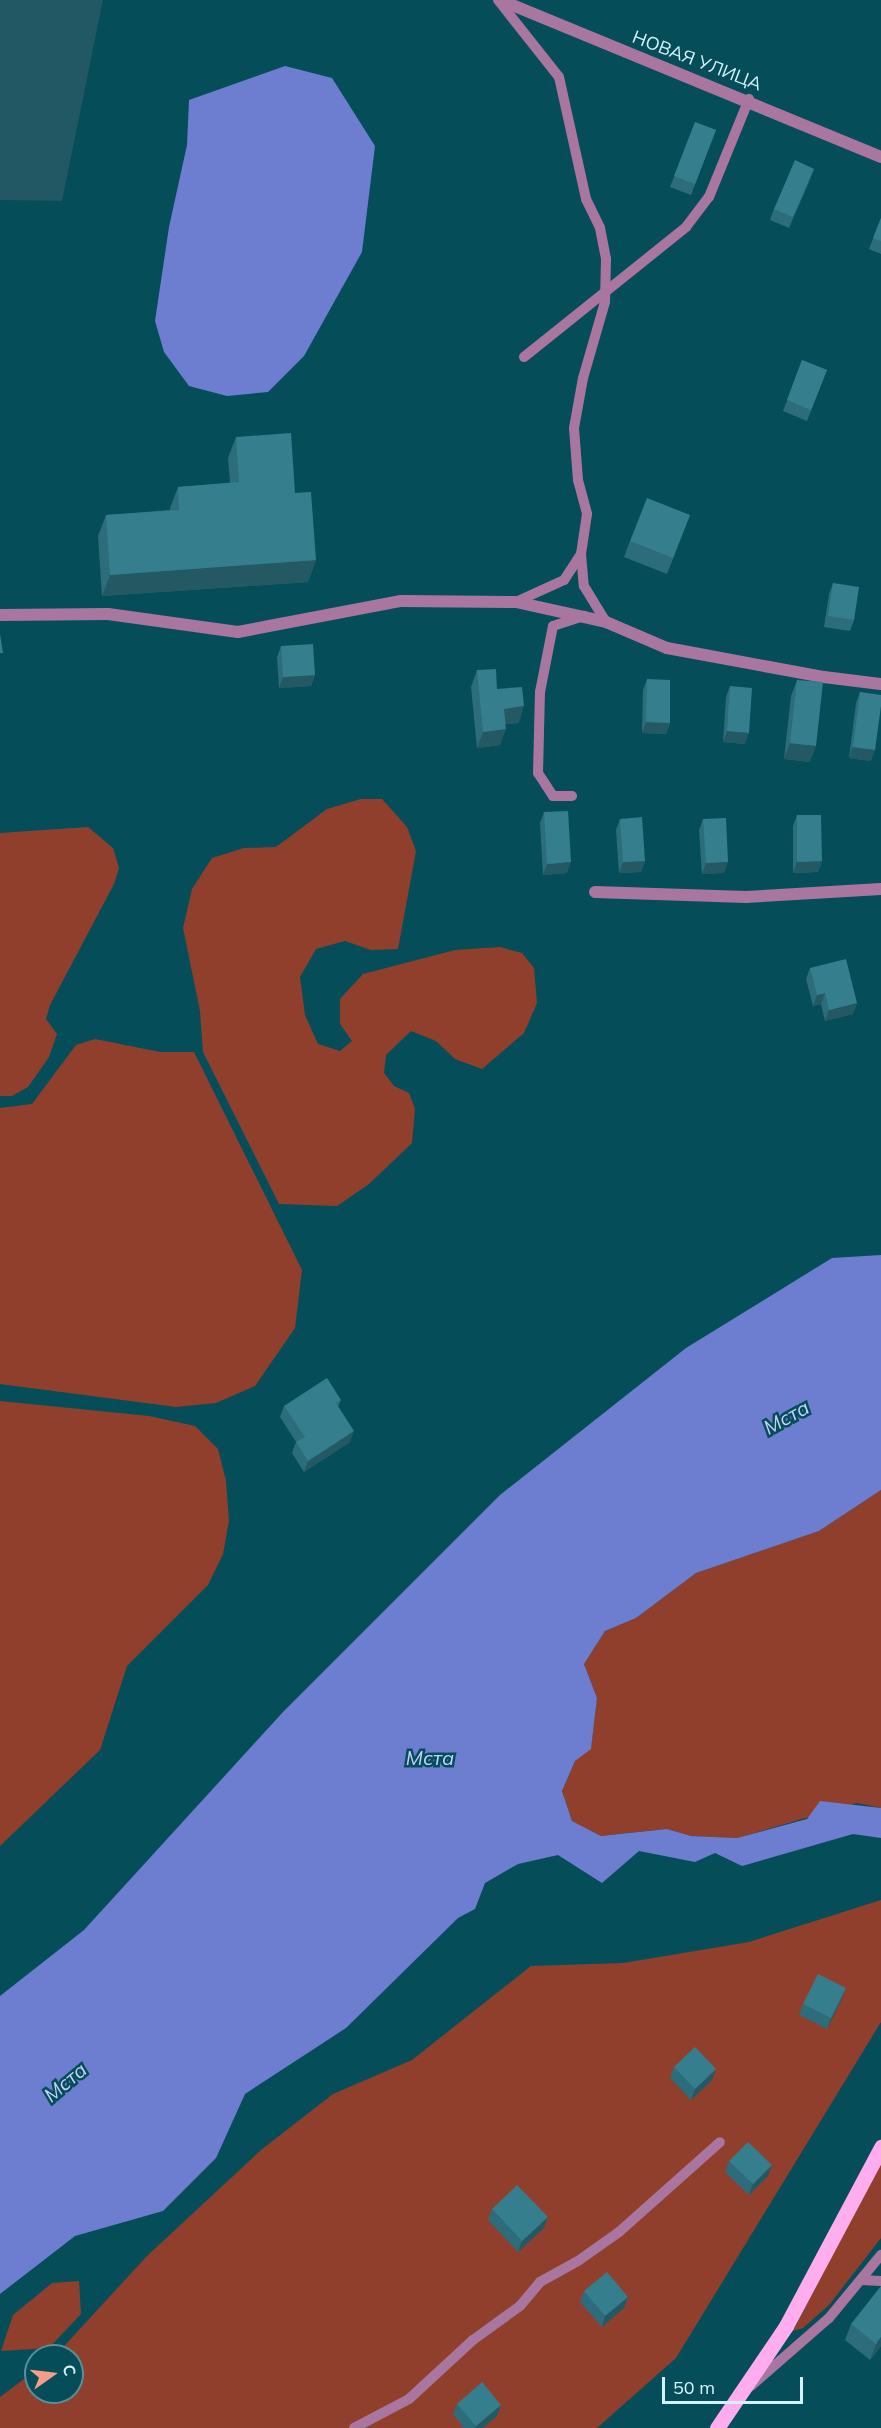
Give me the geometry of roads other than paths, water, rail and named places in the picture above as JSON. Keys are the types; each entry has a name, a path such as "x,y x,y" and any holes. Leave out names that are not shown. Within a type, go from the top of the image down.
{"main road":[{"path":"717,2428 786,2326 881,2147"}],"street":[{"name":"НОВАЯ УЛИЦА","path":"499,0 543,20 749,99 881,157"},
{"path":"0,615 108,614 238,632 401,601 516,602 606,622 667,648 824,677 881,684"},
{"path":"595,892 746,897 881,889"}],"lane":[{"path":"499,0 560,77 586,199 600,228 606,259 605,291 574,428 578,480 587,514 581,554 584,586 606,622"},
{"path":"524,357 686,227 710,197 749,99"},
{"path":"516,602 564,580 581,554"},
{"path":"572,796 553,796 538,773 540,692 553,626 584,616"},
{"path":"354,2428 409,2399 473,2340 520,2306 540,2282 578,2261 619,2232 720,2142"},
{"path":"741,2394 829,2318 881,2255"},
{"path":"861,2280 881,2281"}],"water":[{"path":"285,66 332,78 375,146 362,252 304,356 268,392 227,396 189,386 164,352 155,321 169,227 187,145 189,100"},
{"name":"Мста","path":"881,1255 881,1490 819,1531 696,1573 636,1618 605,1631 584,1664 597,1698 591,1749 575,1761 562,1791 572,1821 601,1836 667,1829 691,1836 737,1838 807,1819 820,1801 881,1808 881,1838 853,1834 742,1866 715,1853 695,1862 639,1851 602,1883 558,1855 518,1864 485,1883 475,1909 458,1918 346,2028 245,2094 216,2158 163,2211 75,2236 0,2294 0,1996 84,1930 283,1712 500,1495 686,1348 832,1258"}]}
